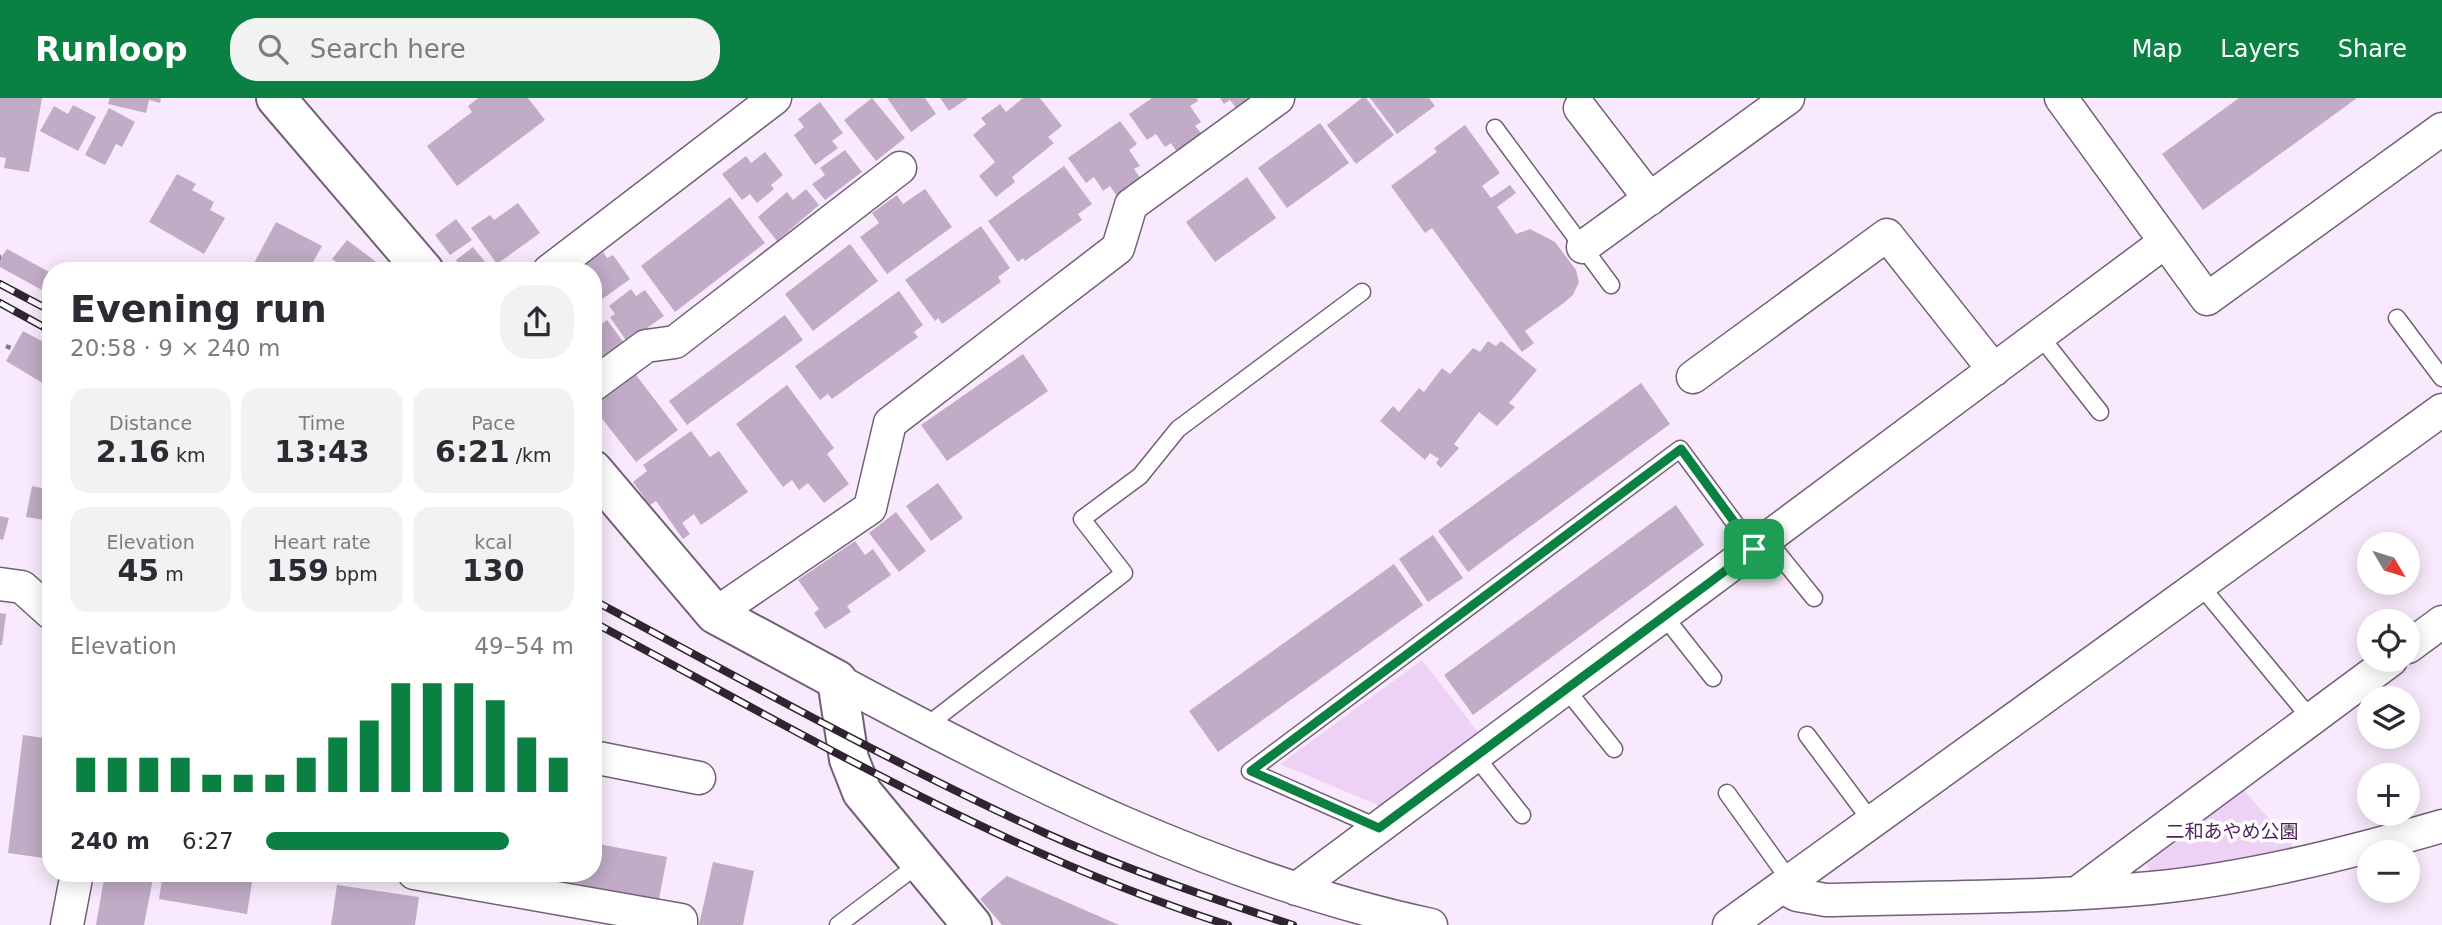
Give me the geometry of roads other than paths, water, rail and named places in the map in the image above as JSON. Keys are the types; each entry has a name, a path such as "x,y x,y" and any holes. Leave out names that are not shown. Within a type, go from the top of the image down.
{"street":[{"path":"276,98 416,262"},
{"path":"715,614 870,508 890,423 1118,248 1131,205 1278,98"},
{"path":"1583,247 1650,199 1750,109 1788,98"},
{"path":"2061,98 2207,299 2442,129"},
{"path":"560,262 756,104"},
{"path":"1580,108 1650,199"},
{"path":"602,378 646,346 675,342 900,168"},
{"path":"1693,377 1887,235 1994,370"},
{"path":"1296,889 2165,243"},
{"path":"1729,925 2442,410"},
{"path":"602,481 715,614 837,680 1073,800 1296,889 1431,925"},
{"path":"0,584 22,587 42,605"},
{"path":"2420,638 2442,622"},
{"path":"2077,892 2375,672"},
{"path":"837,680 849,759 862,792 972,925"},
{"path":"602,759 699,778"},
{"path":"1786,884 1797,895 1826,900 2153,888 2263,869 2384,843 2442,826"},
{"path":"67,925 75,882"},
{"path":"465,882 681,920 681,925"}],"lane":[{"path":"1495,128 1611,285"},
{"path":"925,727 1124,573 1082,519 1140,476 1178,429 1362,292"},
{"path":"2397,318 2442,377"},
{"path":"2040,336 2100,412"},
{"path":"1379,828 1251,771 1681,449 1761,544 1814,598"},
{"path":"2200,584 2311,719"},
{"path":"1664,616 1713,678"},
{"path":"1566,689 1614,749"},
{"path":"1807,735 1872,822"},
{"path":"1476,757 1522,815"},
{"path":"1727,793 1786,884"},
{"path":"838,925 920,863"}],"railway":[{"path":"0,284 42,306"},
{"path":"0,303 42,326"},
{"path":"602,605 874,750 1045,833 1106,859 1293,925"},
{"path":"602,627 904,788 983,827 1145,896 1228,925"}],"park label":[{"name":"二和あやめ公園","path":"2232,831"}]}
